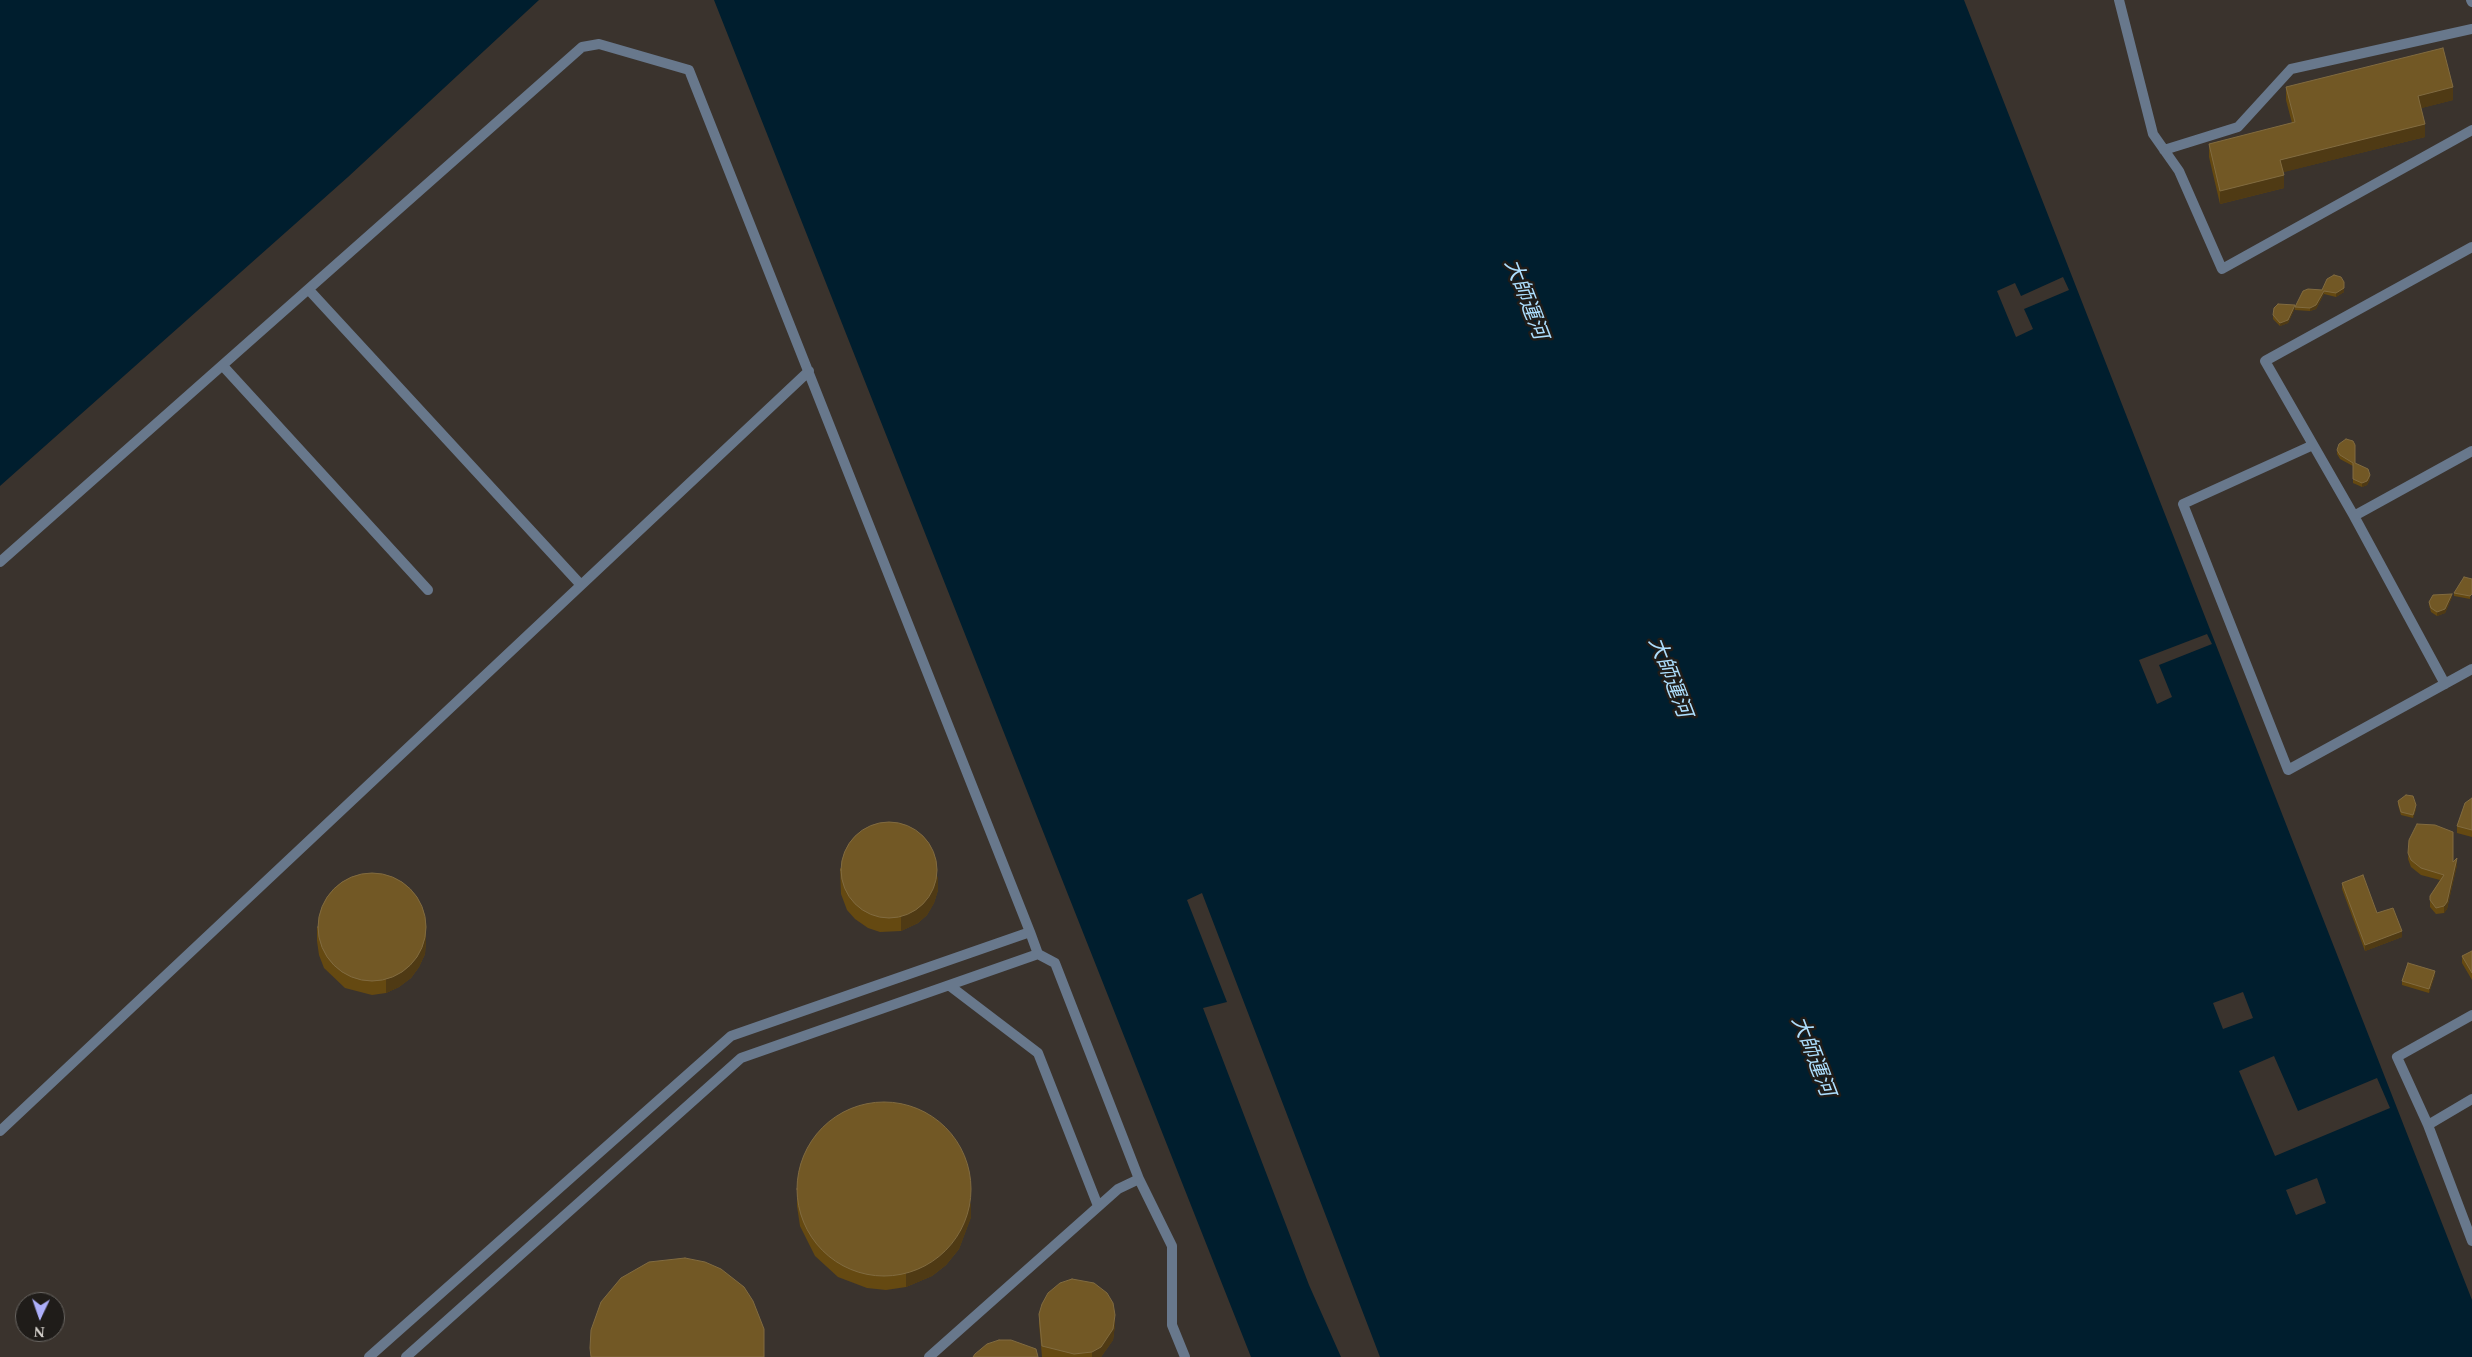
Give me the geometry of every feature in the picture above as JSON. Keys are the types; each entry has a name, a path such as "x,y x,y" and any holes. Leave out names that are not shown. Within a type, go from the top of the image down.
{"lane":[{"path":"2119,0 2153,134 2179,171 2222,269 2472,130"},
{"path":"2164,150 2238,127 2291,69 2472,29"},
{"path":"0,562 582,47 598,44 689,70 1038,954 1055,963 1139,1179 1172,1246 1172,1325 1185,1357"},
{"path":"2445,684 2354,516 2265,361 2472,247"},
{"path":"309,290 581,585"},
{"path":"223,366 428,590"},
{"path":"0,1131 808,371"},
{"path":"2314,445 2183,504 2288,770 2472,669"},
{"path":"2354,516 2472,451"},
{"path":"369,1357 731,1036 1030,932"},
{"path":"406,1357 741,1058 1038,954"},
{"path":"950,986 1038,1053 1098,1206"},
{"path":"2472,1015 2397,1057 2428,1125 2472,1241"},
{"path":"2428,1125 2472,1100"},
{"path":"929,1357 1118,1188 1139,1179"}],"water":[{"path":"0,0 539,0 348,177 0,486"},
{"name":"大師運河","path":"714,0 1964,0 2472,1300 2472,1357 1251,1357"}],"pier":[{"path":"2063,277 2069,290 2024,309 2033,329 2016,337 1997,291 2015,283 2021,296"},
{"path":"2207,634 2212,644 2159,665 2172,697 2157,704 2139,660"},
{"path":"1202,893 1380,1357 1341,1357 1309,1285 1203,1008 1227,1002 1187,900"},
{"path":"2243,992 2253,1018 2223,1029 2213,1003"},
{"path":"2274,1056 2298,1111 2377,1078 2390,1108 2275,1156 2239,1071"},
{"path":"2317,1178 2326,1203 2296,1215 2286,1190"}],"building":[{"path":"2443,48 2453,87 2418,96 2425,124 2280,160 2284,175 2220,191 2209,144 2295,122 2286,87"},
{"path":"2334,275 2341,277 2344,282 2344,288 2336,293 2324,291 2316,305 2310,308 2295,307 2303,291 2308,289 2322,290 2327,279"},
{"path":"2278,304 2295,305 2288,320 2280,323 2273,315 2274,308"},
{"path":"2346,439 2353,441 2355,445 2355,463 2368,469 2370,475 2367,481 2362,483 2353,479 2353,463 2340,455 2337,450 2339,444"},
{"path":"2464,577 2472,579 2472,594 2470,596 2454,593"},
{"path":"2452,594 2445,609 2437,612 2431,608 2429,602 2433,595"},
{"path":"2406,795 2413,796 2416,805 2413,815 2401,812 2398,801"},
{"path":"2472,798 2472,830 2457,826 2465,803"},
{"path":"880,822 898,822 916,830 929,843 937,861 934,889 916,910 898,918 880,918 862,910 849,897 841,879 841,861 849,843 862,830"},
{"path":"2417,824 2435,825 2453,832 2453,862 2457,858 2447,902 2444,906 2436,908 2430,900 2430,896 2444,875 2421,868 2411,860 2408,853 2409,840"},
{"path":"372,873 393,877 410,889 422,906 426,927 422,948 410,965 393,977 372,981 351,977 334,965 322,948 318,927 322,906 334,889 351,877"},
{"path":"2363,875 2377,913 2393,908 2402,931 2365,945 2342,883"},
{"path":"2472,951 2472,973 2462,956"},
{"path":"2408,963 2435,971 2429,989 2402,981"},
{"path":"884,1102 901,1104 917,1109 939,1122 951,1134 967,1164 971,1189 969,1206 964,1222 951,1244 939,1256 909,1272 884,1276 867,1274 851,1269 829,1256 817,1244 801,1214 797,1189 799,1172 804,1156 817,1134 829,1122 859,1106"},
{"path":"685,1258 705,1262 721,1269 744,1287 753,1301 764,1329 764,1357 591,1357 591,1330 601,1302 621,1278 649,1262"},
{"path":"1072,1279 1094,1283 1107,1293 1113,1303 1115,1315 1113,1329 1101,1347 1092,1352 1074,1354 1042,1346 1039,1314 1042,1304 1048,1293 1060,1283"},
{"path":"999,1340 1011,1340 1036,1349 1038,1357 973,1357 987,1344"}]}
